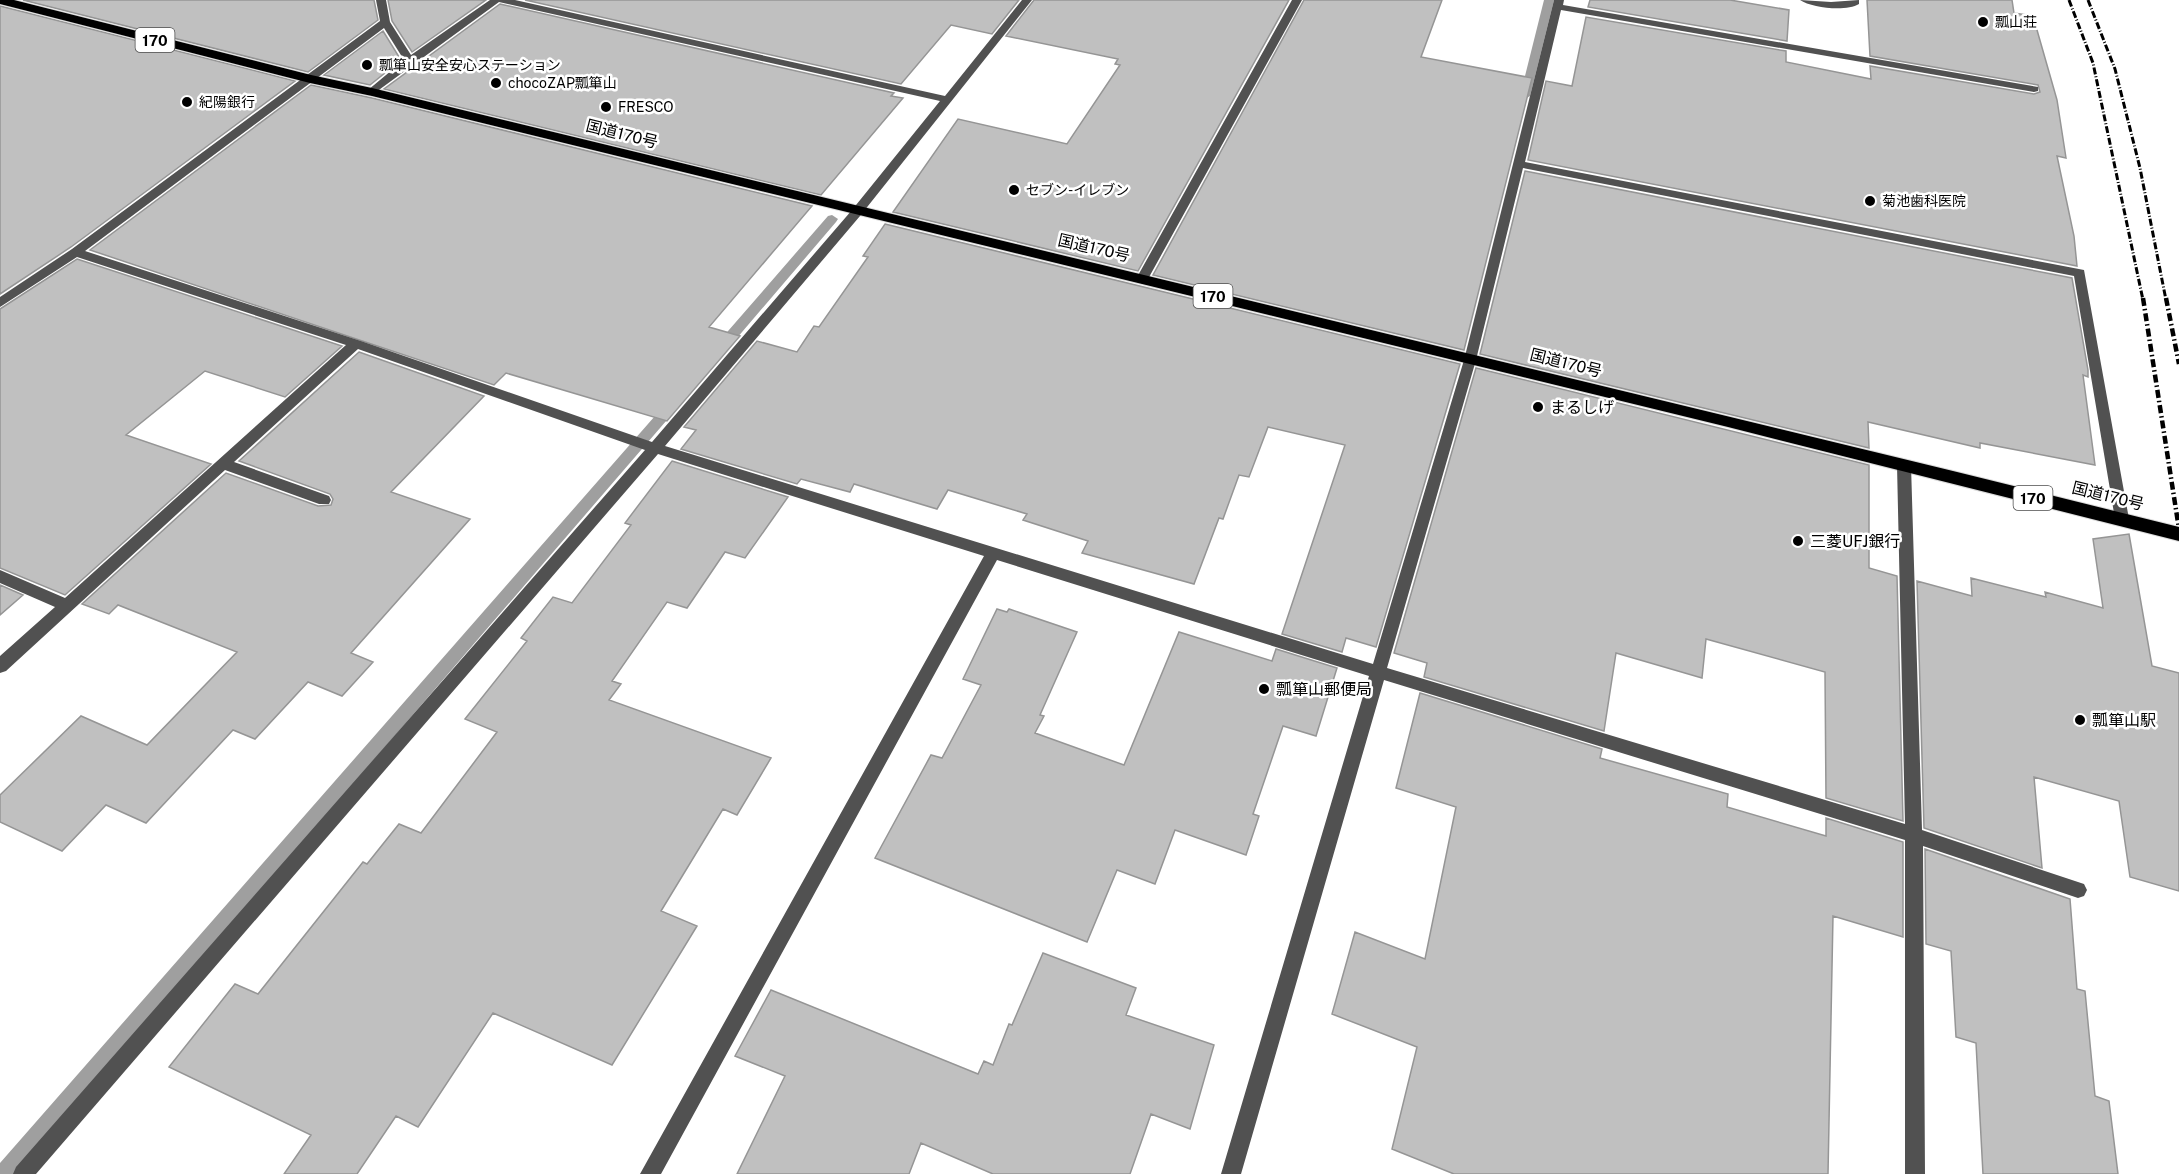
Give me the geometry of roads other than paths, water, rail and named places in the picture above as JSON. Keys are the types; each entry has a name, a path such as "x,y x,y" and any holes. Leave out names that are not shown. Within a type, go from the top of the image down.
{"highway":[{"name":"国道170号","path":"0,0 310,79 372,92 856,213 1142,279 2179,534"}],"street":[{"path":"381,0 385,22 410,61"},
{"path":"372,92 410,61 496,0"},
{"path":"502,0 946,99"},
{"path":"23,1174 655,448 856,213 1027,0"},
{"path":"1142,279 1298,0"},
{"path":"1805,0 1831,5 1854,4 1854,0"},
{"path":"1231,1174 1470,360 1559,4 2034,89"},
{"path":"0,303 76,252 385,22"},
{"path":"1520,164 2080,273 2122,519"},
{"path":"76,252 356,344 655,448 1914,835 2078,890"},
{"path":"0,285 16,291"},
{"path":"0,666 356,344"},
{"path":"223,464 324,500"},
{"path":"1904,465 1914,835 1916,1174"},
{"path":"650,1174 993,553"},
{"path":"0,576 67,605"}],"waterway":[{"path":"1525,96 1549,0"},
{"path":"720,349 832,219"},
{"path":"4,1174 674,403"}],"railway":[{"path":"2069,0 2093,63 2143,300"},
{"path":"2088,0 2115,69 2140,168 2166,300"},
{"path":"2143,298 2179,529"},
{"path":"2166,298 2179,364"}],"place":[{"name":"瓢山荘","path":"1983,22"},
{"name":"瓢箪山安全安心ステーション","path":"367,65"},
{"name":"chocoZAP瓢箪山","path":"496,83"},
{"name":"紀陽銀行","path":"187,102"},
{"name":"FRESCO","path":"606,107"},
{"name":"セブン-イレブン","path":"1014,190"},
{"name":"菊池歯科医院","path":"1870,201"},
{"name":"まるしげ","path":"1538,407"},
{"name":"三菱UFJ銀行","path":"1798,541"},
{"name":"瓢箪山郵便局","path":"1264,689"},
{"name":"瓢箪山駅","path":"2080,720"}]}
